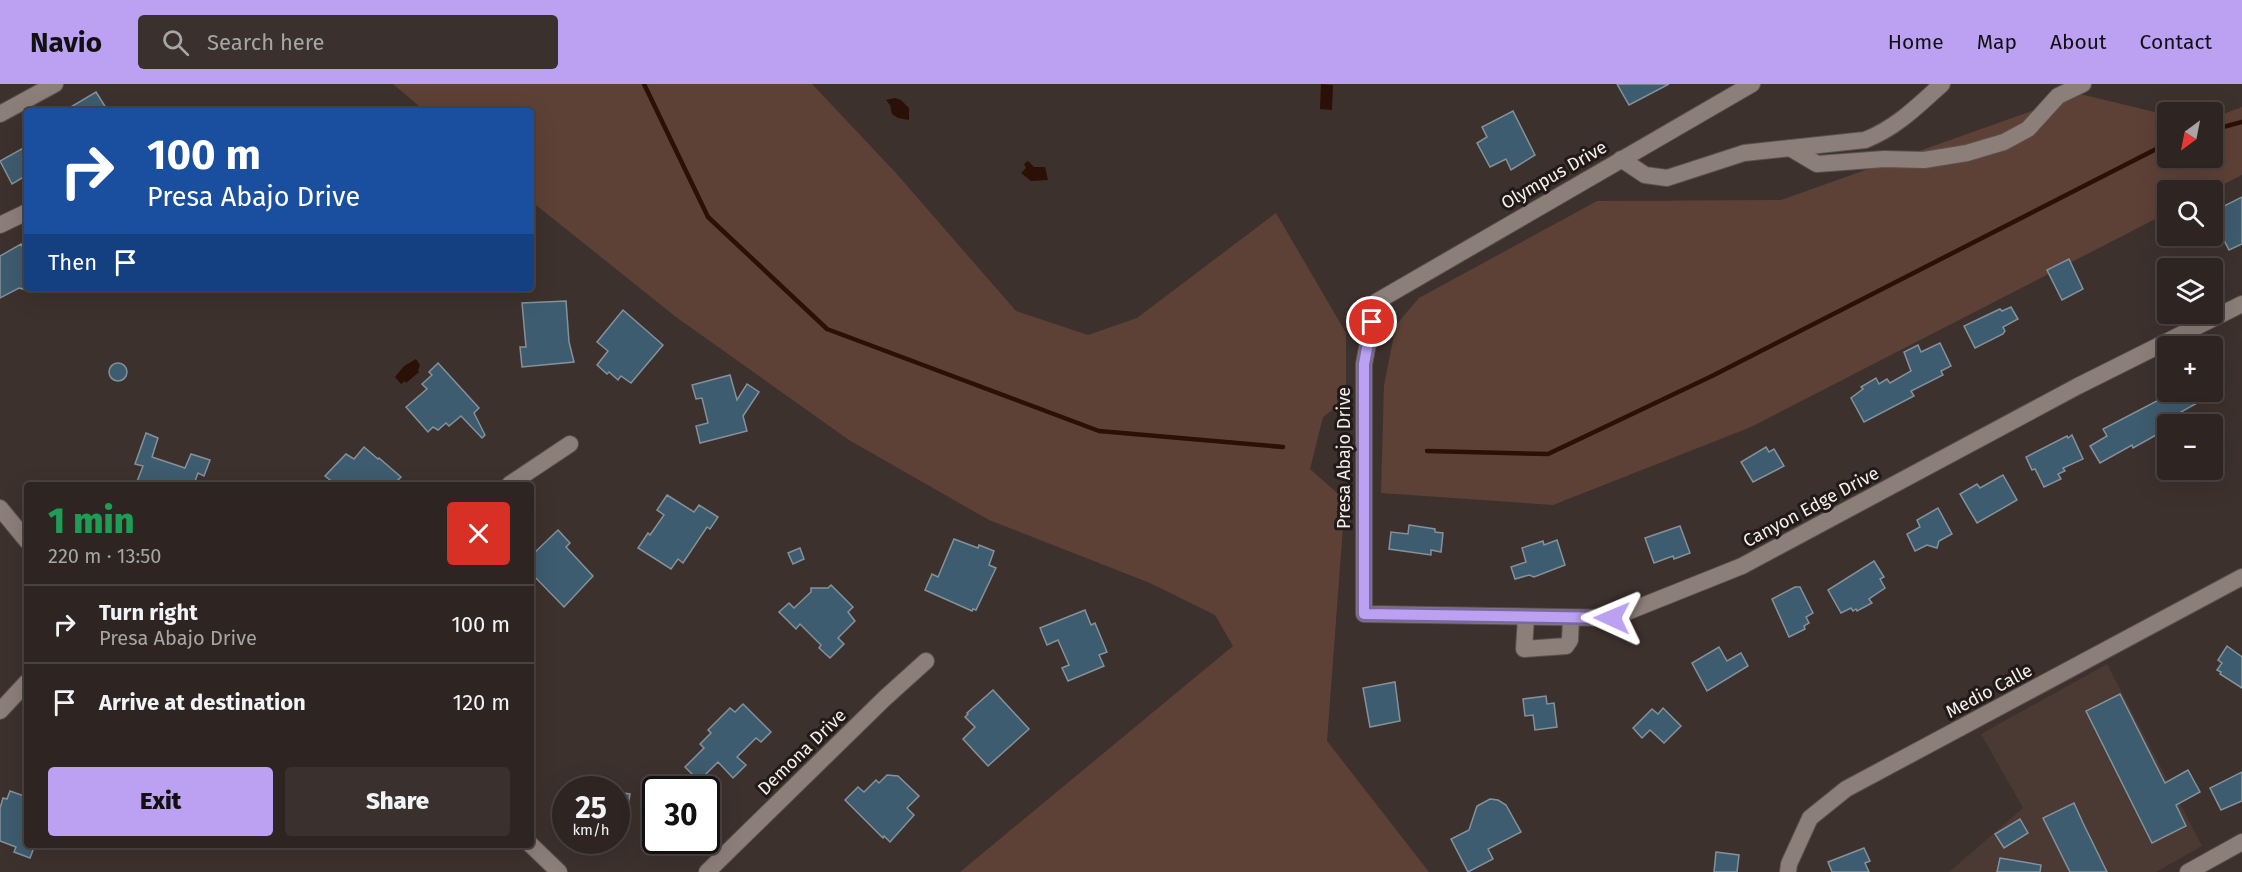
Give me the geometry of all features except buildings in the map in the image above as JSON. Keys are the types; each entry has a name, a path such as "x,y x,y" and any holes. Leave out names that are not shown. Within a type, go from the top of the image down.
{"street":[{"path":"0,114 55,84"},
{"name":"Olympus Drive","path":"1376,302 1752,84"},
{"path":"1621,159 1645,175 1667,178 1744,153 1865,140 1881,134 1900,121 1942,84"},
{"path":"1790,148 1817,164 1884,159 1924,160 1967,153 2004,142 2028,129 2058,96 2083,84"},
{"path":"0,225 24,213"},
{"name":"Presa Abajo Drive","path":"1364,614 1364,364 1376,302"},
{"name":"Canyon Edge Drive","path":"1364,614 1612,618 1742,566 2078,386 2242,304"},
{"path":"513,482 570,444"},
{"path":"0,508 24,537"},
{"name":"Medio Calle","path":"1788,872 1789,864 1810,818 1846,789 2242,577"},
{"path":"1526,617 1524,649 1566,646 1570,640 1571,618"},
{"name":"Demona Drive","path":"707,872 885,698 926,661"},
{"path":"0,711 24,685"},
{"path":"2188,872 2242,842"},
{"path":"534,848 559,872"}],"shaded area":[{"path":"393,84 812,84 895,172 1016,311 1088,335 1137,318 1276,213 1346,333 1346,400 1323,417 1310,469 1345,500 1327,741 1429,872 960,872 1233,646 1215,615 1150,583 989,520 849,440 676,317 534,203 534,108 421,108"},
{"path":"1321,84 1333,85 1332,110 1320,109"},
{"path":"2080,94 2157,113 2157,168 2223,168 2223,114 2242,107 2242,175 2223,184 2223,180 2157,180 2157,218 1751,427 1553,505 1381,493 1384,385 1396,325 1419,298 1597,201 1781,200"},
{"path":"895,98 901,100 909,108 909,120 892,114 886,100"},
{"path":"1028,161 1034,167 1045,167 1048,180 1031,181 1021,173 1026,168 1024,164"},
{"path":"416,359 420,365 419,372 406,383 405,381 401,384 395,377 404,366"},
{"path":"2107,664 2202,846 2156,872 1949,872 2023,808 1981,734"}],"waterway":[{"path":"644,84 708,217 827,329 1099,431 1283,447"},
{"path":"2223,127 2242,122"},
{"path":"1427,451 1548,454 1712,376 2157,149"}],"route":[{"path":"1372,322 1364,364 1364,614 1612,618"}]}
